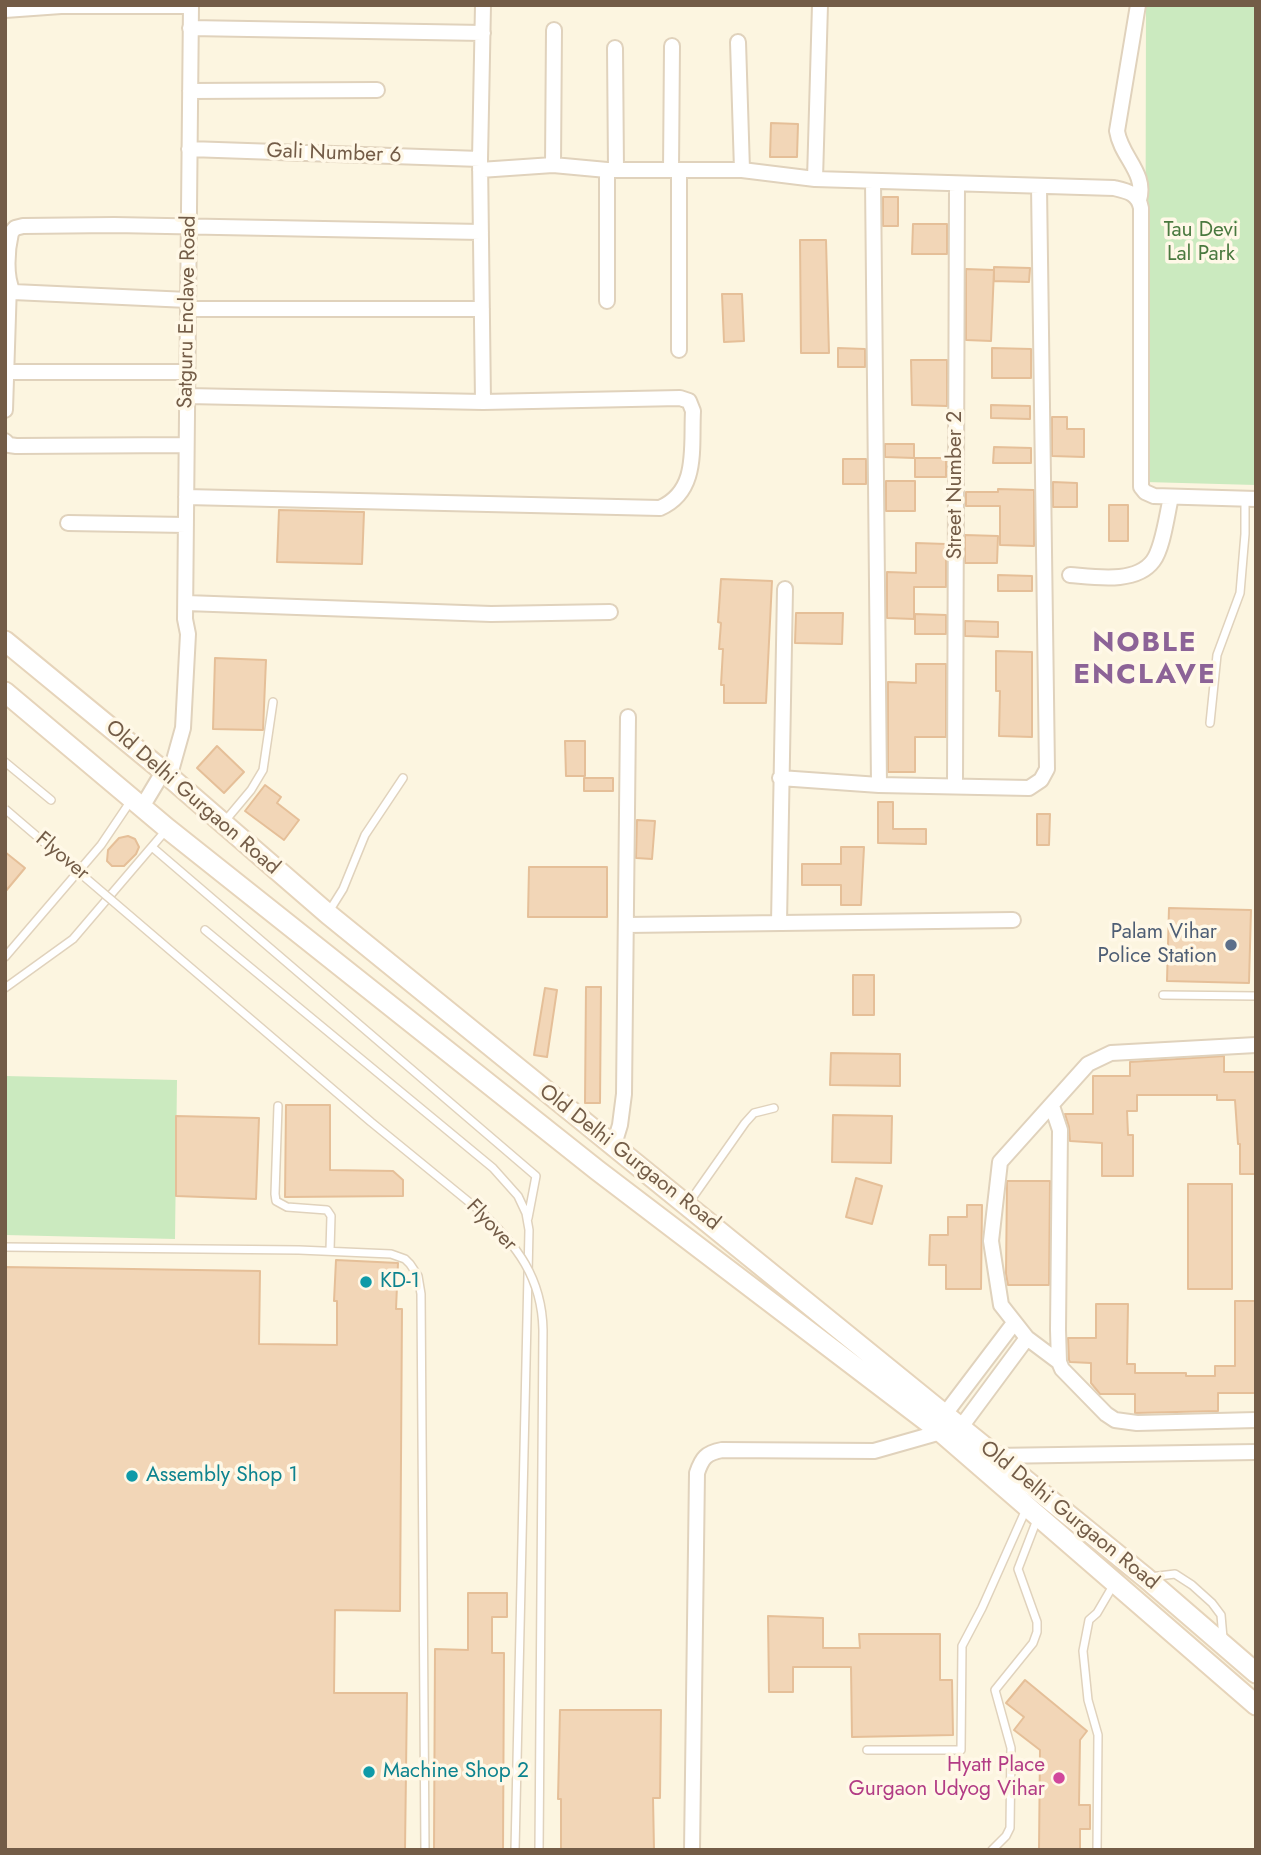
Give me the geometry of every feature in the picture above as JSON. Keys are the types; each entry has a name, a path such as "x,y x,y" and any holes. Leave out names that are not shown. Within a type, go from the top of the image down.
{"main road":[{"name":"Old Delhi Gurgaon Road","path":"5,641 328,914 613,1147 688,1204 943,1423 1033,1511 1256,1705"},
{"name":"Old Delhi Gurgaon Road","path":"5,692 168,829 638,1202 943,1423 961,1427 993,1456 1146,1578 1256,1673"},
{"path":"638,1202 655,1179"}],"street":[{"path":"483,402 480,164 484,5"},
{"path":"815,178 820,5"},
{"path":"1138,5 1117,131 1139,177 1142,192 1139,200 1141,487 1145,492 1171,498 1251,499"},
{"path":"5,10 61,6 191,6"},
{"name":"Satguru Enclave Road","path":"137,803 163,772 173,737 180,632 185,619 191,6"},
{"path":"190,28 483,33"},
{"path":"553,165 554,30"},
{"path":"738,41 741,170"},
{"path":"672,46 679,350"},
{"path":"607,301 615,48"},
{"path":"190,92 377,90"},
{"name":"Gali Number 6","path":"189,149 612,170 741,170 873,181 1114,188 1131,192 1139,200"},
{"path":"873,181 879,785"},
{"name":"Street Number 2","path":"955,785 957,184"},
{"path":"780,778 879,785 1030,789 1041,780 1046,769 1039,186"},
{"path":"5,410 9,241 15,228 189,226 481,232"},
{"path":"9,284 13,292 21,294 188,304 482,309"},
{"path":"6,372 187,372"},
{"path":"186,497 660,508 673,502 687,485 693,411 692,405 685,398 483,402 187,396"},
{"path":"5,441 16,446 186,445"},
{"path":"1070,575 1121,577 1134,575 1145,569 1155,560 1171,498"},
{"path":"68,523 186,525"},
{"path":"779,923 785,589"},
{"path":"186,603 491,614 610,612"},
{"path":"613,1147 624,1109 628,717"},
{"path":"626,925 1013,920"},
{"path":"1256,1045 1111,1053 1088,1064 1000,1162 991,1241 1001,1306 1027,1338 1059,1362 1067,1376 1115,1420 1137,1423 1256,1420"},
{"path":"1052,1106 1060,1130 1059,1362"},
{"path":"692,1850 697,1473 702,1460 709,1453 722,1450 874,1451 943,1423 1014,1323"},
{"path":"961,1427 1027,1338"},
{"path":"993,1456 1256,1452"}],"lane":[{"path":"1210,723 1217,655 1240,593 1251,499"},
{"path":"222,824 251,790 263,769 273,702"},
{"path":"5,762 51,800"},
{"path":"328,914 343,889 365,835 403,778"},
{"path":"5,957 137,803"},
{"name":"Flyover","path":"5,809 497,1226 518,1251 532,1276 543,1308 540,1850"},
{"path":"5,988 73,939 168,829"},
{"path":"152,847 536,1176 527,1221 528,1323 515,1850"},
{"path":"205,930 492,1168 517,1196 527,1221"},
{"path":"1163,995 1256,996"},
{"path":"278,1106 276,1200 287,1207 323,1209 330,1212 330,1250"},
{"path":"688,1204 754,1113 774,1108"},
{"path":"5,1247 330,1250 391,1254 405,1259 418,1276 421,1294 425,1850"},
{"path":"867,1750 961,1749 962,1646 1033,1511"},
{"path":"992,1850 1010,1828 1011,1748 995,1690 1033,1643 1037,1632 1037,1622 1018,1569 1033,1511"},
{"path":"1097,1850 1098,1735 1088,1700 1083,1651 1089,1620 1097,1613 1115,1583"}],"green space":[{"name":"Tau Devi Lal Park","path":"1146,5 1256,5 1256,485 1145,482"},
{"path":"5,1076 177,1080 175,1239 5,1235"}],"building":[{"path":"771,123 798,124 797,157 770,157"},
{"path":"883,197 898,197 898,226 883,226"},
{"path":"913,224 947,224 947,254 912,254"},
{"path":"800,240 826,240 829,353 801,353"},
{"path":"994,267 1030,268 1029,282 994,281"},
{"path":"966,269 994,270 991,341 966,340"},
{"path":"722,294 742,294 744,341 724,342"},
{"path":"838,348 865,349 865,367 838,367"},
{"path":"992,348 1031,349 1031,378 992,378"},
{"path":"911,360 947,360 947,406 912,405"},
{"path":"991,405 1030,406 1030,419 991,418"},
{"path":"1052,417 1067,417 1067,429 1084,429 1084,457 1052,456"},
{"path":"885,444 914,444 914,458 885,457"},
{"path":"994,447 1031,448 1031,463 993,463"},
{"path":"915,458 946,458 946,477 915,477"},
{"path":"843,459 866,459 866,484 843,484"},
{"path":"886,481 915,481 915,511 886,511"},
{"path":"1053,482 1077,483 1077,507 1053,507"},
{"path":"998,489 1034,490 1034,546 1000,545 1000,506 966,506 966,492 998,492"},
{"path":"1109,505 1128,505 1128,541 1109,541"},
{"path":"279,510 364,512 362,564 277,562"},
{"path":"965,535 998,536 997,563 965,563"},
{"path":"916,543 946,544 946,587 914,587 914,619 887,618 887,572 916,573"},
{"path":"998,575 1032,576 1032,591 998,591"},
{"path":"721,579 772,581 766,703 724,703 724,685 721,685 723,649 719,649 721,623 718,622"},
{"path":"796,613 843,613 842,644 795,643"},
{"path":"915,614 946,615 946,634 915,634"},
{"path":"965,621 998,622 998,637 965,636"},
{"path":"996,651 1032,652 1032,737 999,736 1000,691 996,691"},
{"path":"215,658 266,660 263,730 213,729"},
{"path":"916,664 946,664 946,737 915,737 915,772 888,772 888,682 916,683"},
{"path":"565,741 585,741 585,776 566,776"},
{"path":"217,746 244,772 224,793 197,768"},
{"path":"584,778 613,778 613,791 584,791"},
{"path":"265,785 281,797 277,803 299,820 284,840 245,811"},
{"path":"878,802 893,802 893,829 926,829 926,844 878,843"},
{"path":"1037,814 1050,814 1049,845 1037,845"},
{"path":"637,820 655,821 652,859 636,858"},
{"path":"128,836 135,839 139,847 136,854 124,866 112,866 107,861 108,850 119,838"},
{"path":"841,847 864,847 861,905 841,905 841,885 802,885 802,864 841,864"},
{"path":"5,852 25,868 5,892"},
{"path":"529,867 607,867 607,917 528,917"},
{"name":"Palam Vihar Police Station","path":"1169,908 1251,910 1249,983 1167,981"},
{"path":"853,975 874,975 874,1015 853,1015"},
{"path":"586,987 601,987 600,1103 585,1103"},
{"path":"545,988 557,990 547,1057 534,1055"},
{"path":"831,1053 900,1054 900,1086 830,1085"},
{"path":"1224,1056 1224,1072 1256,1072 1256,1174 1240,1174 1235,1100 1217,1100 1217,1095 1137,1095 1137,1111 1127,1111 1128,1135 1133,1135 1133,1176 1102,1176 1102,1143 1070,1141 1065,1114 1093,1114 1093,1076 1130,1076 1130,1062"},
{"path":"286,1105 330,1105 330,1170 393,1171 403,1180 403,1196 285,1197"},
{"path":"833,1115 892,1116 891,1163 832,1162"},
{"path":"176,1116 259,1118 256,1199 176,1196"},
{"path":"856,1178 882,1186 872,1224 846,1217"},
{"path":"1007,1181 1050,1181 1049,1285 1008,1285"},
{"path":"1188,1184 1232,1184 1232,1289 1188,1289"},
{"path":"967,1205 982,1205 981,1289 946,1289 946,1265 929,1265 930,1235 948,1235 948,1217 967,1217"},
{"name":"Assembly Shop 1","path":"336,1260 398,1263 396,1309 402,1309 400,1611 335,1610 334,1693 407,1693 405,1850 5,1850 5,1267 260,1271 259,1344 337,1345 337,1301 334,1301"},
{"path":"1235,1301 1256,1301 1255,1393 1218,1393 1218,1411 1135,1413 1135,1394 1100,1394 1091,1383 1091,1363 1069,1360 1068,1338 1096,1338 1096,1304 1128,1304 1127,1364 1135,1364 1135,1373 1215,1376 1215,1366 1235,1366"},
{"path":"468,1593 507,1593 507,1617 492,1617 492,1653 504,1653 503,1850 434,1850 435,1649 468,1650"},
{"path":"768,1616 823,1618 823,1648 860,1648 859,1634 940,1634 940,1680 952,1680 953,1735 852,1737 851,1667 793,1667 793,1692 769,1692"},
{"name":"Hyatt Place Gurgaon Udyog Vihar","path":"1025,1680 1087,1731 1080,1740 1079,1805 1090,1805 1090,1829 1080,1829 1080,1850 1039,1850 1040,1750 1014,1730 1024,1717 1006,1703"},
{"path":"560,1710 661,1710 660,1798 653,1798 654,1850 561,1850 561,1799 558,1799"}],"place":[{"name":"Palam Vihar Police Station","path":"1231,945"},
{"name":"KD-1","path":"366,1282"},
{"name":"Assembly Shop 1","path":"132,1476"},
{"name":"Machine Shop 2","path":"369,1772"},
{"name":"Hyatt Place Gurgaon Udyog Vihar","path":"1059,1778"}],"district":[{"name":"NOBLE ENCLAVE","path":"1145,660"}]}
